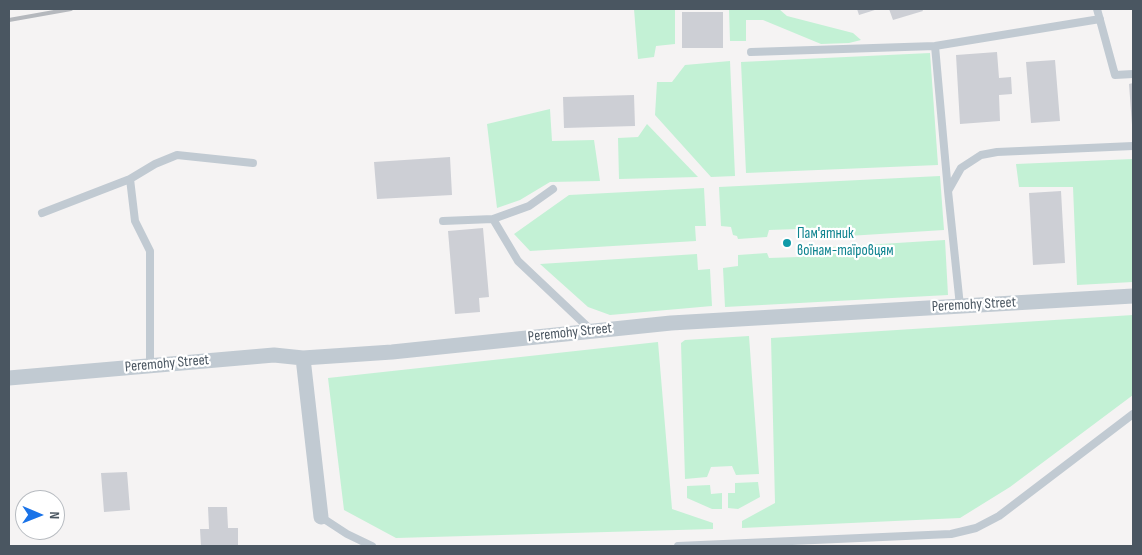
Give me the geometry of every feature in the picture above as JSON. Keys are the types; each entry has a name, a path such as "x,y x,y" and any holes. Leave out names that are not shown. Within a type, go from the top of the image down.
{"street":[{"name":"Peremohy Street","path":"9,378 274,355 303,358 400,351 671,323 1133,296"},
{"path":"303,358 321,517"}],"lane":[{"path":"1097,9 1115,75 1133,74"},
{"path":"751,52 935,46 1100,19"},
{"path":"935,46 960,306"},
{"path":"948,191 961,168 981,155 1133,146"},
{"path":"42,213 130,179 155,164 177,155 253,163"},
{"path":"130,179 134,222 150,251 150,365"},
{"path":"444,220 493,219 529,206 553,189"},
{"path":"493,219 518,260 591,330"},
{"path":"678,546 951,534 976,528 999,516 1133,414"},
{"path":"321,517 347,534 372,546"}],"green space":[{"path":"634,9 675,9 675,44 656,46 654,57 638,59"},
{"path":"729,9 779,9 787,16 853,33 861,40 849,43 821,44 763,20 746,20 746,41 730,41"},
{"path":"930,53 938,165 746,173 741,62"},
{"path":"730,61 735,176 711,177 655,115 657,82 672,82 685,65"},
{"path":"550,109 552,141 594,140 600,181 550,182 520,200 497,208 487,124"},
{"path":"647,124 698,177 619,179 618,138 638,137"},
{"path":"1133,159 1133,282 1077,285 1073,187 1019,187 1016,164"},
{"path":"940,176 944,230 800,239 799,229 769,230 767,237 738,239 737,236 733,235 731,227 721,226 719,187"},
{"path":"704,188 706,226 695,226 696,241 530,251 514,234 569,195"},
{"path":"945,240 948,295 725,307 723,268 738,266 738,255 767,253 769,258 799,257 800,249"},
{"path":"697,254 698,270 710,269 712,306 610,315 588,307 540,264"},
{"path":"1133,315 1133,395 1010,487 960,518 742,528 742,521 775,503 771,338"},
{"path":"749,336 759,474 736,475 732,466 711,467 707,477 685,479 681,343 685,340"},
{"path":"658,342 672,509 713,523 713,529 396,538 344,510 328,378"},
{"path":"758,482 760,497 738,509 728,508 728,493 735,493 735,483"},
{"path":"710,485 711,494 722,493 722,509 712,509 687,498 687,486"}],"building":[{"path":"857,9 878,9 859,15"},
{"path":"889,9 922,9 923,11 893,20"},
{"path":"682,12 723,12 723,48 682,48"},
{"path":"997,52 999,78 1011,77 1012,94 999,95 1000,121 960,124 956,55"},
{"path":"1055,60 1060,121 1031,123 1026,62"},
{"path":"1133,83 1133,125 1132,125 1129,84"},
{"path":"634,95 635,126 564,128 563,97"},
{"path":"450,157 452,195 377,199 374,162"},
{"path":"1061,191 1065,263 1033,265 1029,193"},
{"path":"483,228 489,297 479,298 480,312 455,314 448,231"},
{"path":"127,472 130,510 104,512 101,473"},
{"path":"208,507 227,507 228,528 238,528 238,546 201,546 200,529 209,529"}],"railway":[{"path":"9,20 71,9"}],"place":[{"name":"Пам'ятник воїнам-таїровцям","path":"787,243"}]}
